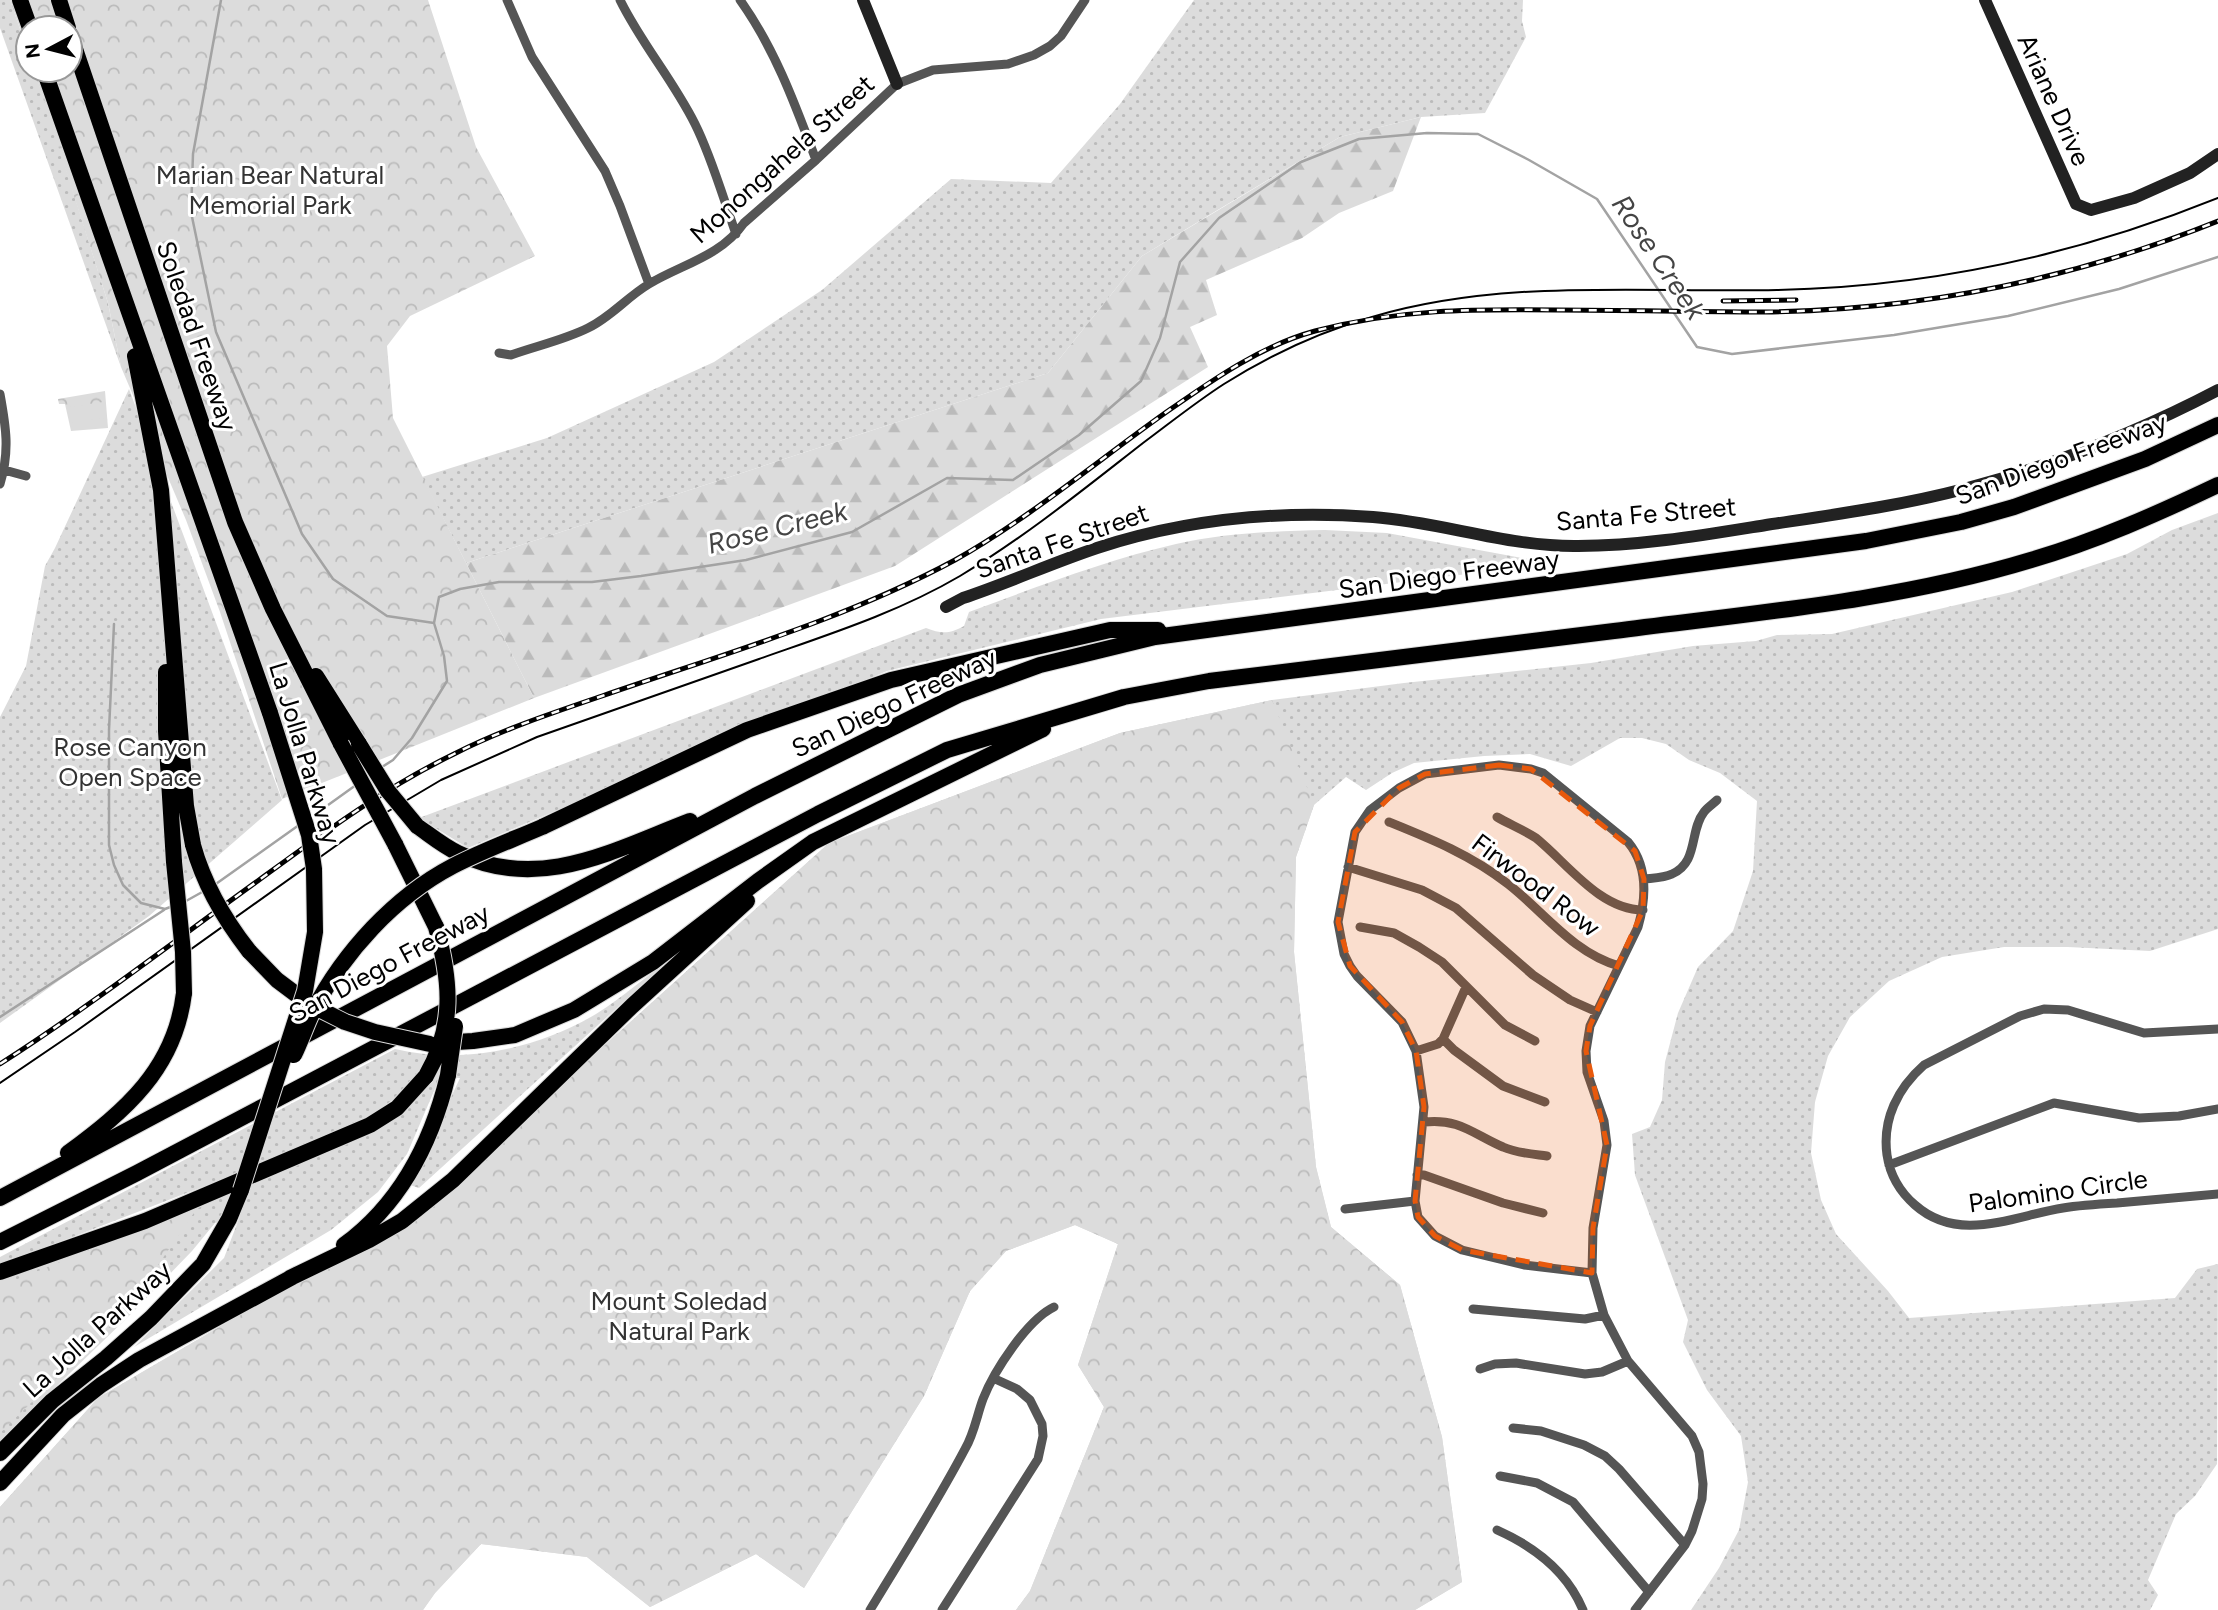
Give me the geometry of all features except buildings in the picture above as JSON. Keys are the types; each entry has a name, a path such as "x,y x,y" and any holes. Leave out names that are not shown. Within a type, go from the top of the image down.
{"highway":[{"name":"Soledad Freeway","path":"84,76 226,497 273,609"},
{"path":"49,84 129,315 135,362 161,490 186,806 193,845 202,873 231,929 277,980 309,1004 345,1023 430,1044 515,1035 575,1010 653,962 813,842 1090,706"},
{"name":"La Jolla Parkway","path":"0,1453 52,1401 151,1318 202,1264 229,1219 257,1141 305,991 315,932 314,869 309,835 298,797 129,315"},
{"name":"San Diego Freeway","path":"0,1198 754,796 958,695 1040,665 1155,637 1867,541 1961,522 2014,507 2145,459 2218,425"},
{"path":"0,1242 149,1167 818,814 947,750 1124,697 1209,681 1739,615 1873,596 1940,583 2032,560 2091,540 2161,512 2218,485"},
{"path":"23,1186 110,1122 135,1098 160,1066 179,1021 184,993 183,952 166,731 170,592"},
{"name":"La Jolla Parkway","path":"0,1483 63,1415 100,1385 139,1360 321,1262 361,1232 387,1205 418,1160 441,1106 448,1075 455,1010 450,965 436,927 395,844 327,720 273,609"},
{"path":"273,609 388,791 418,825 456,852 477,861 498,867 545,870 581,862 754,796"},
{"path":"257,1141 313,1011 341,966 378,923 405,898 452,867 671,768 747,730 891,680 1110,630 1219,629"},
{"path":"290,1278 402,1221 453,1180 632,1006 813,842"},
{"path":"0,1272 145,1221 370,1125 397,1108 426,1076 440,1050 448,1015 446,969 436,927"}],"street":[{"path":"507,0 531,57 605,171 649,284"},
{"path":"620,0 634,28 673,84 696,126 736,234"},
{"path":"740,0 773,53 816,160"},
{"path":"863,0 897,84"},
{"name":"Monongahela Street","path":"499,352 511,355 587,328 613,313 649,284 699,261 736,234 744,223 897,84 933,70 1008,64 1034,55 1061,36 1085,0"},
{"name":"Ariane Drive","path":"1985,0 2076,204 2091,210 2145,194 2190,173 2218,155"},
{"name":"Santa Fe Street","path":"946,607 963,598 1096,548 1188,524 1257,515 1377,517 1421,522 1506,540 1577,547 1730,531 1866,510 1963,489 2059,459 2131,432 2218,390"},
{"path":"0,394 7,450 0,484"},
{"path":"2,469 26,476"},
{"path":"1592,1273 1524,1265 1462,1251 1435,1236 1418,1217 1415,1201 1424,1107 1416,1051 1402,1022 1357,976 1344,954 1338,922 1355,832 1370,810 1399,788 1425,774 1499,765 1543,773 1628,842 1635,851 1644,879 1643,910 1639,927 1590,1026 1586,1051 1587,1072 1604,1121 1607,1145 1592,1228 1592,1273 1604,1315 1628,1361 1692,1436 1699,1452 1703,1484 1702,1499 1685,1545 1635,1610"},
{"path":"1644,879 1671,875 1684,865 1691,854 1696,829 1703,813 1717,800"},
{"path":"1497,817 1534,836 1606,900 1643,910"},
{"name":"Firwood Row","path":"1389,822 1478,862 1509,885 1573,943 1619,966"},
{"path":"1348,867 1422,890 1456,908 1533,975 1570,1000 1597,1012"},
{"path":"1360,928 1394,933 1419,947 1442,962 1504,1025 1535,1041"},
{"path":"1416,1051 1438,1044 1443,1039 1466,987"},
{"path":"2218,1028 2144,1033 2068,1010 2044,1009 2020,1016 1924,1065 1908,1081 1895,1100 1888,1121 1886,1143 1889,1165 2054,1103 2139,1118 2179,1116 2218,1109"},
{"path":"1443,1039 1503,1086 1545,1102"},
{"path":"1424,1122 1457,1124 1513,1151 1547,1156"},
{"name":"Palomino Circle","path":"1889,1165 1903,1193 1918,1208 1946,1223 1967,1227 2064,1207 2218,1194"},
{"path":"1417,1175 1543,1213"},
{"path":"1345,1209 1415,1201"},
{"path":"870,1610 967,1446 993,1378 1012,1349 1043,1312 1054,1307"},
{"path":"1473,1310 1585,1319 1604,1315"},
{"path":"1479,1369 1495,1364 1516,1363 1585,1374 1628,1361"},
{"path":"943,1610 1038,1459 1043,1436 1042,1424 1030,1400 1017,1389 993,1378"},
{"path":"1513,1427 1541,1431 1584,1445 1605,1456 1685,1545"},
{"path":"1500,1476 1537,1483 1573,1502 1649,1592"},
{"path":"1497,1530 1524,1542 1550,1562 1583,1610"}],"highlighted area":[{"path":"1499,765 1531,769 1635,851 1644,879 1643,910 1590,1026 1586,1051 1607,1145 1593,1228 1592,1273 1462,1250 1435,1236 1418,1217 1415,1201 1424,1107 1416,1051 1402,1022 1350,966 1338,922 1355,832 1399,788 1425,774"}],"green space":[{"path":"0,0 10,0 15,14 14,67 0,28"},
{"name":"Marian Bear Natural Memorial Park","path":"10,0 428,0 476,147 535,256 410,316 387,346 393,418 534,698 282,799 220,612 186,520 121,367 108,303 38,84 84,84 84,14 15,14"},
{"path":"1194,0 1523,0 1522,21 1526,37 1485,113 1421,117 1340,137 1142,256 1048,373 466,563 422,477 547,438 714,362 822,290 951,179 1051,183 1120,104"},
{"path":"20,84 39,84 108,303 121,367"},
{"path":"1421,117 1393,191 1339,213 1302,238 1206,280 1217,315 1190,327 1208,367 895,566 534,698 466,563 1048,373 1142,256 1340,137"},
{"name":"Rose Canyon Open Space","path":"129,389 282,800 149,916 0,1023 0,717 26,666 45,566"},
{"path":"105,391 108,428 71,431 65,404 59,404 58,399"},
{"path":"103,402 105,418 71,423 69,407"},
{"name":"Mount Soledad Natural Park","path":"2218,513 2218,929 2150,951 2004,947 1942,957 1889,981 1850,1017 1828,1056 1815,1102 1811,1153 1821,1200 1836,1234 1909,1318 2175,1298 2197,1269 2218,1264 2217,1464 2195,1496 2176,1514 2148,1580 2158,1595 2150,1610 1691,1610 1719,1568 1739,1530 1748,1482 1741,1436 1707,1390 1683,1342 1688,1320 1635,1175 1632,1134 1650,1127 1662,1100 1665,1062 1678,1013 1698,967 1733,931 1753,871 1757,801 1720,773 1689,760 1666,744 1642,738 1620,738 1571,766 1530,754 1484,756 1414,763 1366,790 1346,777 1314,805 1296,857 1294,952 1316,1167 1331,1227 1400,1285 1442,1437 1462,1582 1415,1610 1016,1610 1030,1591 1104,1407 1078,1365 1118,1244 1075,1225 1006,1251 970,1291 924,1396 804,1588 756,1554 650,1607 587,1557 481,1544 435,1593 423,1610 0,1610 0,1507 98,1398 426,1206 829,843 1120,733 1272,700 1591,663 1693,646 1756,641 1777,635 1832,634 2012,592 2127,554 2172,530"},
{"path":"1325,530 1387,533 1544,562 1545,568 1516,568 1101,619 887,671 468,848 419,818 926,628 941,632 954,631 964,626 969,612 1098,566 1150,550 1213,537"},
{"name":"Mount Soledad Natural Park","path":"1272,700 1314,805 1296,857 1294,952 1316,1167 1331,1227 1400,1285 1442,1437 1462,1582 1415,1610 1016,1610 1030,1591 1104,1407 1078,1365 1118,1244 1075,1225 1006,1251 970,1291 924,1396 804,1588 756,1554 650,1607 587,1557 481,1544 435,1593 423,1610 0,1610 0,1507 98,1398 426,1206 829,843 1120,733"},
{"path":"674,956 419,1188 410,1185 460,1078 440,1077 407,1154 378,1192 331,1230 134,1347 224,1258 240,1216 215,1223 134,1311 0,1441 0,1280 213,1199 370,1131 407,1089 378,1111 280,1157 0,1265 0,1257 395,1049 447,1055 499,1051 524,1045 596,1014"},
{"path":"198,1207 127,1310 0,1433 0,1286"}],"waterway":[{"path":"221,0 193,154 191,212 216,332 302,534 333,579 387,616 434,623"},
{"name":"Rose Creek","path":"382,767 393,760 412,738 447,681 444,656 434,623 439,597 460,589 499,582 592,582 746,560 852,532 947,478 1013,480 1079,435 1141,381 1160,338 1180,262 1219,218 1301,162 1359,139 1427,133 1478,134 1597,199 1697,347 1732,354 1894,335 2008,316 2119,289 2218,257"},
{"path":"114,624 109,730 109,845 123,885 141,903 165,909 173,906"},
{"path":"310,818 356,785"},
{"path":"213,886 299,825"},
{"path":"186,901 204,891"},
{"path":"0,1017 164,910"}],"tram line":[{"path":"0,1083 365,825 441,780 537,737 836,632 936,589 1031,529 1214,391 1259,363 1314,337 1372,317 1421,305 1522,292 1834,288 1946,275 2002,264 2111,236 2218,198"}],"railway":[{"path":"0,1064 98,997 330,829 428,767 527,722 826,619 913,581 955,560 1009,527 1218,377 1255,355 1295,338 1376,318 1465,310 1765,312 1823,310 1939,298 2053,275 2164,241 2218,221"},
{"path":"1723,301 1796,300"}]}
